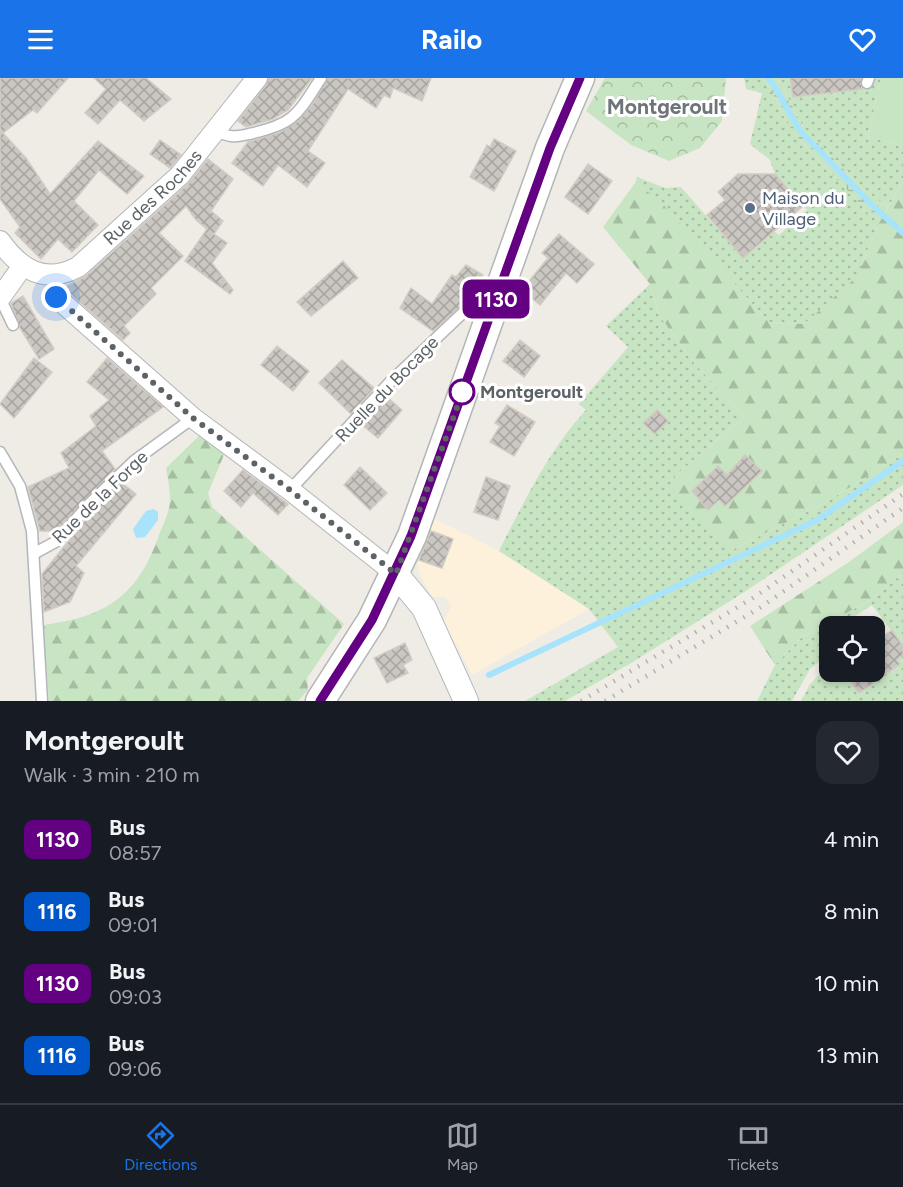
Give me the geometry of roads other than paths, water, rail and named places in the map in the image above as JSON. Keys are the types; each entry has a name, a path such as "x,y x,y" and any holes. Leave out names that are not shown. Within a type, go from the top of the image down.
{"main road":[{"path":"320,701 357,647 396,574 554,138 579,79"}],"street":[{"name":"Rue des Roches","path":"22,267 57,274 78,267 180,176 258,78"},
{"path":"0,241 22,267 0,298"},
{"path":"56,297 193,418 290,490 396,574 424,608 466,701"}],"lane":[{"path":"218,131 230,137 283,125 298,113 321,78"},
{"path":"0,298 13,325"},
{"name":"Ruelle du Bocage","path":"290,490 391,381 466,310 479,305 494,305"},
{"name":"Rue de la Forge","path":"35,553 57,541 90,503 134,461 193,418"},
{"path":"0,452 20,486 35,553 42,701"}],"water":[{"path":"154,509 158,512 158,520 145,537 136,538 133,529 146,511"}],"waterway":[{"path":"768,78 804,135 874,207 903,233"},
{"path":"489,675 817,520 903,461"}],"railway":[{"path":"581,701 756,596 903,494"},
{"path":"605,701 761,607 903,508"}],"place":[{"name":"Maison du Village","path":"750,208"},
{"name":"Montgeroult","path":"462,392"}],"district":[{"name":"Montgeroult","path":"667,107"}]}
